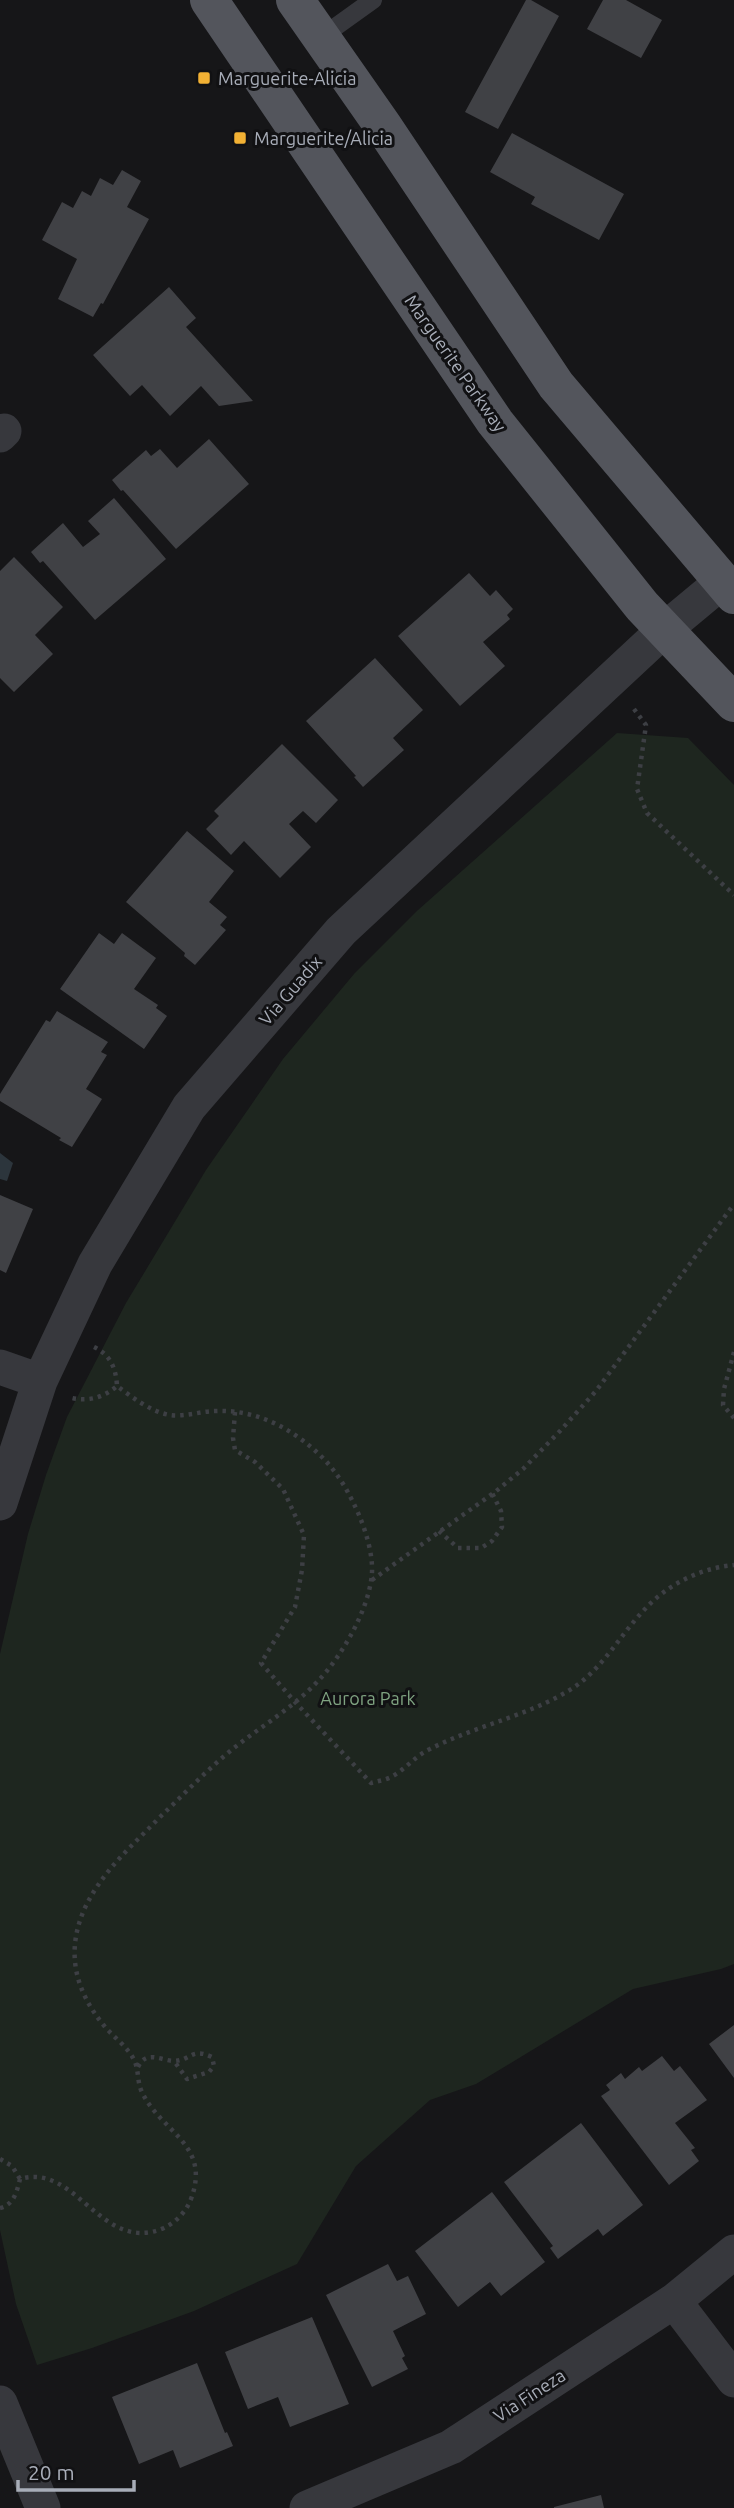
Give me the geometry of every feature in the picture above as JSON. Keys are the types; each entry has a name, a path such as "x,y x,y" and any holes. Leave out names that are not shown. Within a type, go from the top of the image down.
{"main road":[{"name":"Marguerite Parkway","path":"209,0 495,422 642,606 734,703"},
{"path":"295,0 383,125 556,385 728,588"}],"street":[{"name":"Via Guadix","path":"0,1503 39,1385 95,1264 190,1107 341,931 664,630 728,588"},
{"path":"0,1367 39,1385"},
{"name":"Via Fineza","path":"307,2508 451,2447 674,2301 734,2252"},
{"path":"674,2301 734,2380"},
{"path":"0,2403 44,2508"}],"lane":[{"path":"320,38 373,0"}],"path":[{"path":"611,680 646,725 637,789 647,813 734,895"},
{"path":"372,1580 523,1469 596,1391 734,1204"},
{"path":"734,1352 724,1389 723,1405 734,1418"},
{"path":"20,2179 30,2176 60,2183 116,2228 144,2233 163,2228 176,2220 188,2206 194,2190 194,2161 187,2145 160,2118 141,2090 131,2054 97,2017 78,1976 73,1957 84,1911 110,1867 230,1751 317,1682 338,1656 356,1625 372,1580 366,1531 352,1501 333,1466 299,1437 267,1419 235,1412 170,1415 151,1408 117,1386 106,1395 81,1400 39,1385"},
{"path":"235,1412 235,1450 256,1462 284,1489 304,1535 302,1570 295,1607 261,1662 371,1783 391,1777 416,1756 432,1748 533,1710 574,1687 600,1665 656,1599 685,1579 703,1571 716,1566 734,1565"},
{"path":"439,1531 458,1548 481,1548 492,1541 502,1527 502,1511 492,1493"},
{"path":"137,2068 140,2061 159,2057 174,2061 187,2079 209,2072 214,2066 212,2057 202,2052 191,2053 174,2061"},
{"path":"0,2159 12,2166 20,2179 14,2198 6,2207 0,2208"}],"green space":[{"name":"Aurora Park","path":"617,733 688,738 734,785 734,1964 633,1989 476,2084 430,2100 356,2166 297,2264 194,2311 37,2365 16,2304 0,2230 0,1654 28,1534 46,1475 67,1417 126,1303 206,1170 283,1059 354,974 418,910"}],"shaded area":[{"path":"0,1153 13,1163 7,1181 0,1179"}],"building":[{"path":"526,0 531,0 559,16 498,129 465,112"},
{"path":"603,0 626,0 662,20 641,58 587,29"},
{"path":"512,133 624,194 599,240 531,204 535,197 490,172"},
{"path":"122,170 141,181 127,207 149,219 103,304 101,303 93,317 58,299 77,259 42,240 62,202 73,208 82,191 91,196 100,178 113,185"},
{"path":"169,287 196,318 186,327 253,401 219,406 201,386 170,416 142,385 130,396 93,355"},
{"path":"209,439 249,484 176,549 112,480 146,450 151,456 160,449 177,468"},
{"path":"114,498 166,559 95,620 43,561 40,563 31,552 63,523 83,547 100,534 88,521"},
{"path":"14,557 63,607 35,635 53,654 14,692 0,678 0,571"},
{"path":"469,573 490,596 496,590 513,609 507,615 510,619 483,642 505,666 460,706 398,636"},
{"path":"375,658 423,710 393,738 404,750 363,787 306,721"},
{"path":"282,744 338,800 316,823 303,811 289,824 311,847 280,878 244,841 231,855 206,829 219,816 214,811"},
{"path":"187,831 234,871 209,902 227,917 220,925 226,930 195,965 184,956 185,953 126,902"},
{"path":"99,933 114,944 122,933 156,958 134,989 158,1005 156,1008 167,1016 144,1049 60,989"},
{"path":"57,1011 108,1042 101,1052 107,1055 86,1089 102,1099 72,1147 0,1101 0,1094 46,1020 50,1022"},
{"path":"0,1195 33,1209 6,1273 0,1270"},
{"path":"734,2025 734,2078 709,2044"},
{"path":"662,2056 674,2071 680,2066 707,2100 675,2123 695,2148 691,2150 699,2161 669,2185 601,2096 610,2090 606,2085 621,2073 625,2079 639,2067 642,2071"},
{"path":"581,2123 643,2205 603,2236 598,2229 558,2259 550,2248 553,2246 504,2182"},
{"path":"492,2192 545,2262 501,2296 490,2282 458,2307 415,2251"},
{"path":"388,2264 397,2281 408,2276 426,2314 393,2331 408,2369 372,2387 326,2295"},
{"path":"312,2317 349,2404 290,2427 278,2397 248,2409 225,2352"},
{"path":"197,2363 225,2433 227,2432 233,2446 180,2468 173,2450 139,2464 112,2397"},
{"path":"601,2495 604,2508 554,2508 554,2507"}],"place":[{"name":"Marguerite-Alicia","path":"204,78"},
{"name":"Marguerite/Alicia","path":"240,138"}]}
